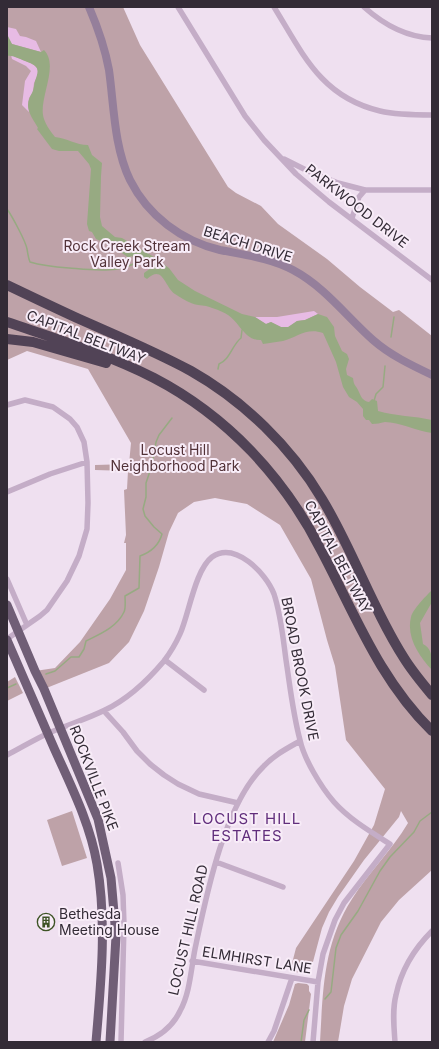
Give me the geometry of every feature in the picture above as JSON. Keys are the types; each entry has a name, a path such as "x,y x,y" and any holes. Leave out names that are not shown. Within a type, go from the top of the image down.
{"highway":[{"path":"7,277 110,333"},
{"name":"CAPITAL BELTWAY","path":"7,285 164,357 192,372 222,392 246,411 287,451 322,499 404,658 432,695"},
{"name":"CAPITAL BELTWAY","path":"7,322 103,355 154,378 181,394 208,413 249,449 283,488 300,512 382,669 403,699 432,731"},
{"path":"7,339 33,342 101,361 181,394"}],"main road":[{"name":"ROCKVILLE PIKE","path":"7,605 98,819 105,845 111,878 116,936 110,1042"},
{"name":"ROCKVILLE PIKE","path":"7,640 80,808 92,840 97,864 102,904 103,937 96,1042"},
{"path":"99,1007 102,1016 102,1038 104,1042"}],"street":[{"name":"BEACH DRIVE","path":"89,7 101,34 106,54 123,163 135,189 152,211 173,230 199,243 219,250 272,262 300,274 323,291 385,350 401,360 432,375"},
{"name":"PARKWOOD DRIVE","path":"178,7 245,116 264,140 296,174 328,202 431,277"},
{"path":"274,7 310,66 322,80 335,91 357,104 381,112 432,115"},
{"path":"364,7 383,22 401,31 413,35 432,38"},
{"path":"280,157 308,171 365,190 432,190"},
{"path":"352,218 359,197 365,190"},
{"path":"7,405 25,400 53,407 77,427 84,442 87,462 88,503 87,529 79,556 67,581 47,610 7,640"},
{"path":"7,492 50,474 87,462"},
{"name":"BROAD BROOK DRIVE","path":"7,755 60,728 104,711 117,704 136,690 165,660 180,634 202,569 211,557 220,553 234,553 247,560 264,577 276,600 300,741 315,775 334,802 361,826 390,844 344,903 335,920 323,954 318,982"},
{"path":"7,579 27,625"},
{"path":"165,660 204,690"},
{"path":"104,711 123,732 137,751 164,775 178,784 199,794 238,803"},
{"name":"LOCUST HILL ROAD","path":"145,1042 157,1037 168,1028 180,1011 187,991 205,900 225,834 238,803 262,767 279,752 300,741"},
{"path":"216,862 283,887"},
{"path":"118,863 123,895 124,925 121,1042"},
{"path":"395,1042 394,1012 396,996 407,964 421,942 432,931"},
{"name":"ELMHIRST LANE","path":"192,961 318,982"},
{"path":"268,1042 274,1031 292,978"},
{"path":"313,1042 318,982"}],"green space":[{"name":"Rock Creek Stream Valley Park","path":"7,7 123,7 140,45 228,187 236,193 261,206 278,224 327,259 360,287 393,312 399,310 432,336 432,870 399,900 381,922 352,979 344,1006 338,1042 320,1042 326,968 335,933 342,916 352,899 408,823 401,811 399,817 364,860 338,897 322,928 310,973 307,974 290,971 296,948 354,861 374,825 385,789 346,740 335,666 311,579 280,525 247,504 215,498 194,502 178,513 169,532 144,611 129,642 109,663 44,689 35,671 55,668 80,642 110,599 126,570 126,543 124,543 126,535 124,490 127,489 128,471 95,470 95,465 129,464 131,443 88,369 27,351 7,360"},
{"path":"15,677 23,693 7,701 7,682"},
{"path":"72,811 87,858 62,866 47,820"},
{"path":"295,984 307,984 311,994 305,1042 273,1042 289,1005"}],"sand":[{"path":"7,27 16,29 20,36 36,41 41,52 12,44 8,39"},
{"path":"11,55 33,64 39,73 34,83 33,92 29,98 29,112 22,105 25,81 31,71 26,66 12,59"},
{"path":"314,311 318,314 305,320 297,321 289,327 281,327 271,322 266,324 255,317 277,317"}],"shaded area":[{"path":"7,34 12,44 41,52 44,50 48,56 50,64 43,115 51,132 55,137 88,145 92,155 102,163 100,217 102,226 115,237 122,238 154,257 169,268 178,280 195,291 242,314 255,317 266,324 271,322 281,327 288,327 297,321 305,320 318,314 327,317 334,327 335,336 342,351 347,354 349,359 346,369 347,375 353,378 354,384 363,399 369,402 372,399 377,401 378,411 432,420 432,433 390,422 372,424 369,420 366,420 363,416 363,409 357,402 349,397 343,387 336,362 323,333 312,331 302,333 283,341 263,344 261,340 255,340 247,335 232,318 226,314 209,307 193,304 175,294 160,275 152,275 147,279 144,277 144,273 151,268 150,265 146,267 143,261 131,256 129,258 112,246 96,239 92,232 89,231 87,224 91,169 89,164 78,151 59,151 52,149 37,129 38,128 30,114 28,105 33,90 37,68 33,64 18,58 7,56"},
{"path":"432,590 432,602 420,623 423,644 429,649 431,655 432,670 415,646 410,632 410,624 414,610"}],"waterway":[{"path":"7,209 24,241 30,262 54,267 106,270 124,267 141,260"},
{"path":"391,337 394,317"},
{"path":"218,369 219,364 226,359 235,344 241,338 242,330"},
{"path":"374,401 376,394 383,387 385,366"},
{"path":"46,674 55,671 71,657 79,657 84,649 86,641 113,626 125,610 125,596 139,588 140,556 154,548 159,542 162,534 145,516 143,509 146,497 146,483 152,465 156,442 159,435 172,418"},
{"path":"7,688 16,684"},
{"path":"325,999 331,992 336,948 341,935 358,911 380,871 390,857 414,832 420,821 432,812"},
{"path":"301,1042 304,1020 309,1010"}],"place":[{"name":"Bethesda Meeting House","path":"46,922"}],"district":[{"name":"LOCUST HILL ESTATES","path":"247,828"}],"park label":[{"name":"Locust Hill Neighborhood Park","path":"175,458"}]}
